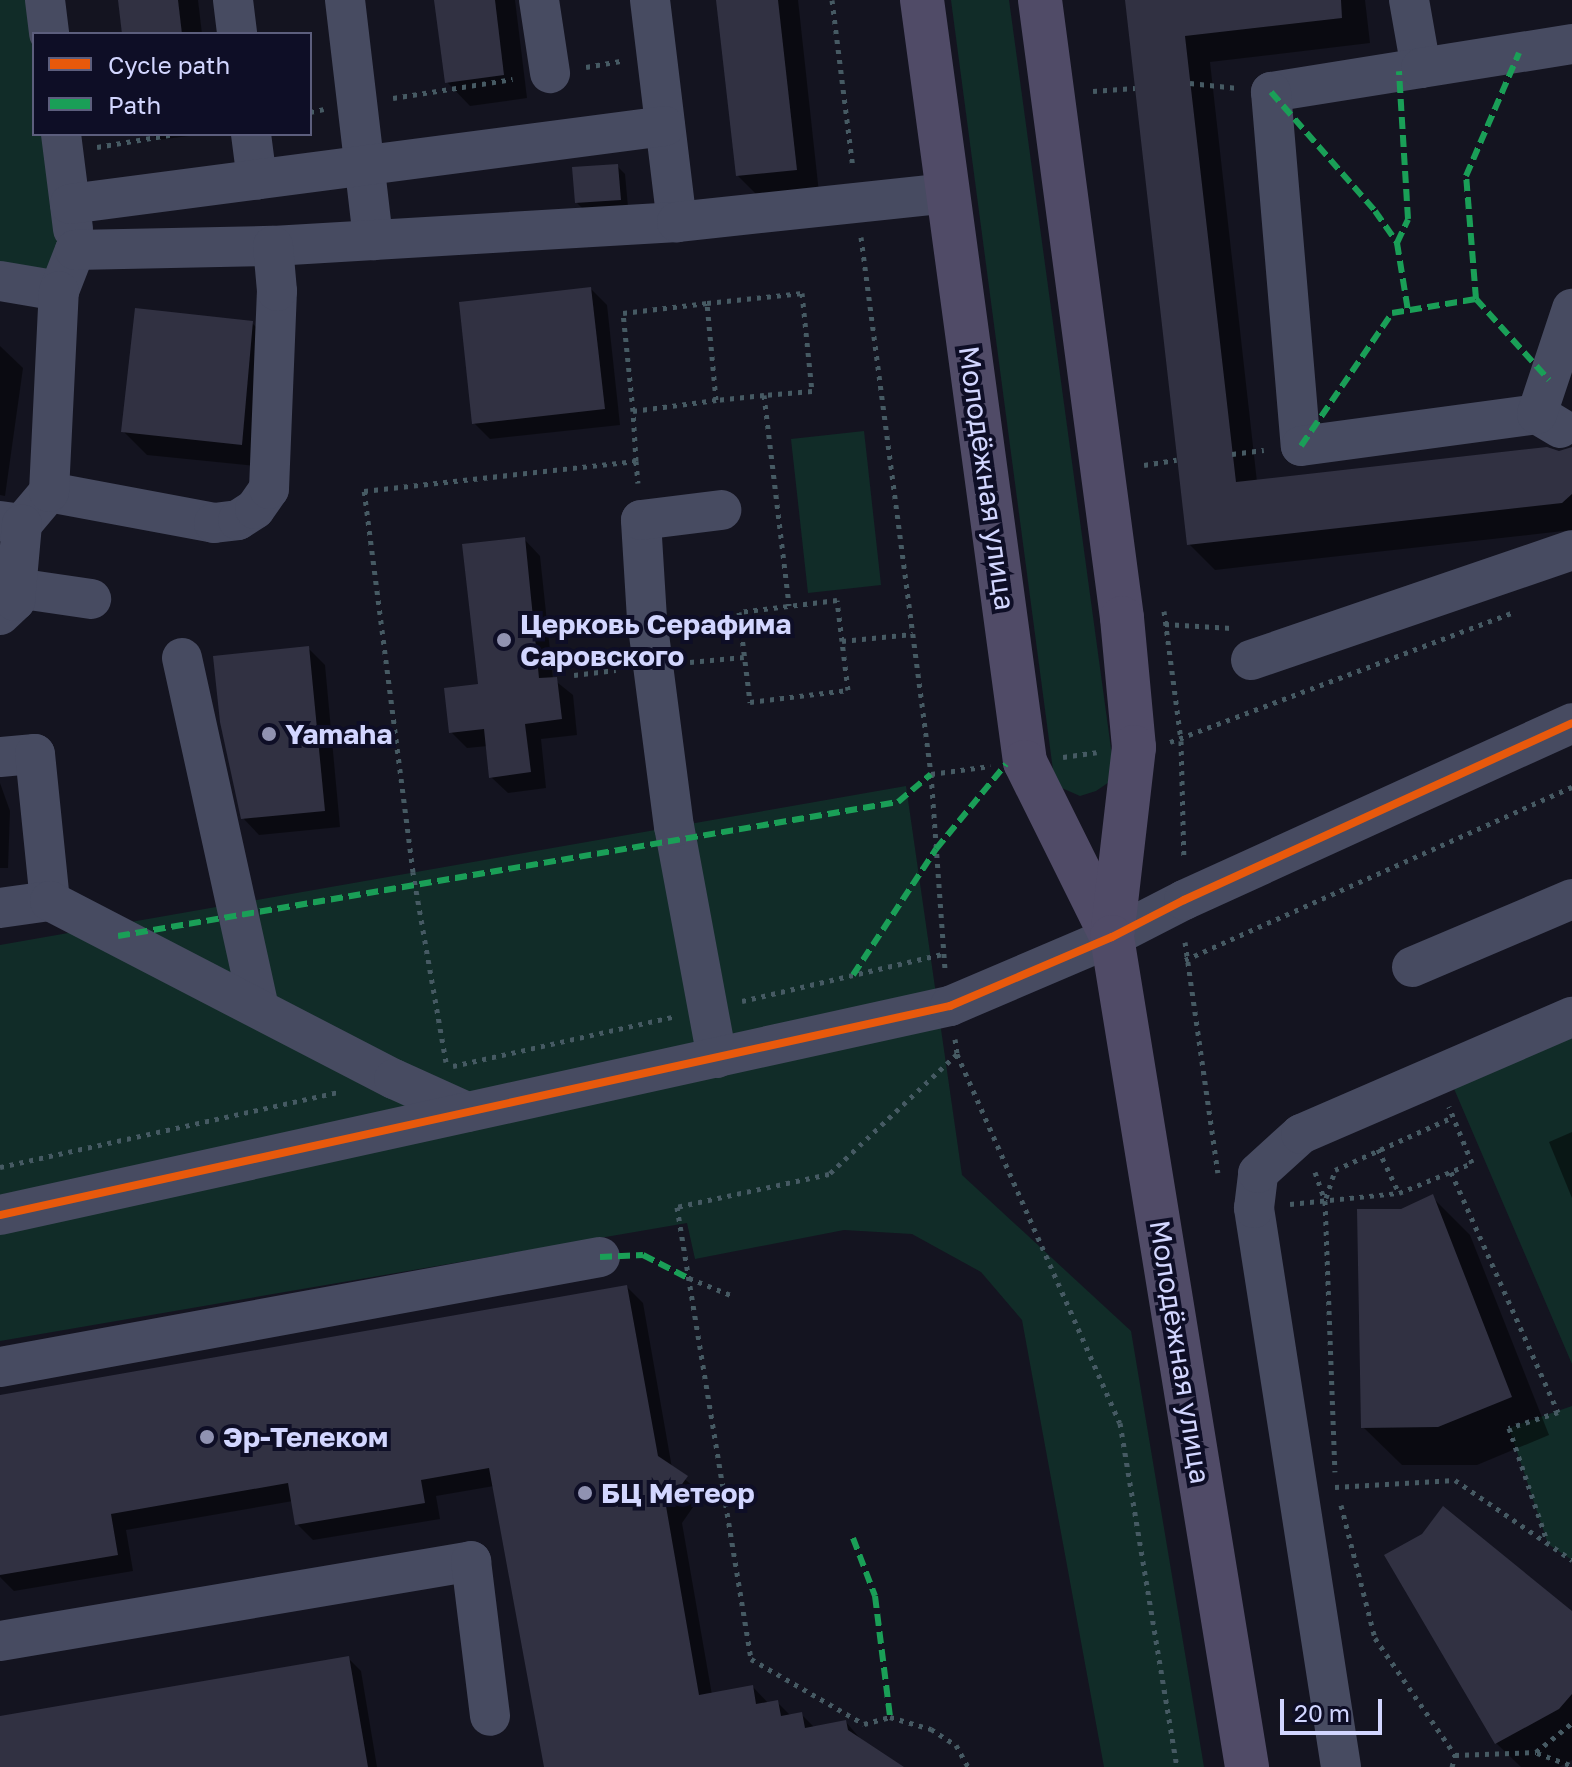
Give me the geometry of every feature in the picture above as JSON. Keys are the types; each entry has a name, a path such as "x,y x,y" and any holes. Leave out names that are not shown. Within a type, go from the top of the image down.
{"main road":[{"name":"Молодёжная улица","path":"922,0 1025,762 1112,937"},
{"name":"Молодёжная улица","path":"1040,0 1122,618 1134,747 1112,937 1247,1767"}],"street":[{"path":"45,0 49,32"},
{"path":"233,0 237,32"},
{"path":"345,0 373,240"},
{"path":"539,0 550,73"},
{"path":"650,0 677,222"},
{"path":"1409,0 1421,68"},
{"path":"1572,44 1271,92 1301,446 1548,421 1572,309"},
{"path":"70,204 665,126"},
{"path":"251,136 257,180"},
{"path":"62,143 75,250 59,291 49,492 11,523 8,602 91,599"},
{"path":"75,250 273,246 677,222 948,193"},
{"path":"49,492 214,523 238,520 255,509 269,489 277,291 273,246"},
{"path":"0,281 59,291"},
{"path":"717,1058 674,827 647,619 641,520 721,510"},
{"path":"1251,660 1572,550"},
{"path":"182,658 259,1009"},
{"path":"0,1215 950,1006 1112,937 1184,900 1572,723"},
{"path":"0,757 35,754 50,901"},
{"path":"1412,967 1572,899"},
{"path":"0,908 50,901 394,1079 467,1112"},
{"path":"1341,1767 1317,1487 1254,1208 1258,1173 1301,1134 1572,1017"},
{"path":"0,1367 600,1257"},
{"path":"0,1641 471,1561 490,1716"}],"path":[{"path":"832,0 931,774 943,954 957,1054 1120,1423 1177,1767"},
{"path":"312,112 656,55"},
{"path":"1190,83 1271,92"},
{"path":"1093,91 1135,88"},
{"path":"62,143 150,136"},
{"path":"633,411 812,391 802,293 623,313 641,520"},
{"path":"707,303 716,400"},
{"path":"764,395 789,606"},
{"path":"1144,465 1177,460"},
{"path":"447,1067 413,872 364,491 636,461"},
{"path":"837,600 842,641 848,690 750,702 739,612 837,600"},
{"path":"1514,612 1181,741 1185,960 1572,787"},
{"path":"842,641 913,634"},
{"path":"0,1167 943,954"},
{"path":"957,1054 829,1174 677,1207 751,1659 864,1724 890,1717 931,1729 956,1745 968,1767"},
{"path":"1254,1208 1399,1193 1472,1163 1436,1076"},
{"path":"1452,1767 1455,1755 1375,1638 1317,1487 1325,1201 1335,1170 1453,1117"},
{"path":"1301,1134 1325,1201"},
{"path":"1378,1149 1399,1193"},
{"path":"1451,1172 1558,1412 1509,1428 1548,1544"},
{"path":"688,1278 733,1296"},
{"path":"1317,1487 1455,1480 1572,1560"},
{"path":"1536,1752 1572,1723"},
{"path":"1455,1755 1536,1752 1572,1766"}],"green space":[{"path":"0,0 26,0 32,45 32,136 44,136 62,274 0,263"},
{"path":"951,0 1009,0 1115,778 1096,791 1080,796 1055,785"},
{"path":"864,431 881,585 808,593 791,439"},
{"path":"906,786 962,1175 1131,1331 1204,1767 1104,1767 1022,1320 981,1272 912,1234 844,1230 695,1259 687,1223 0,1341 0,945"},
{"path":"1572,1032 1572,1364 1452,1084"},
{"path":"1572,1406 1572,1560 1548,1544 1509,1428"}],"building":[{"path":"118,0 178,0 182,32 122,32"},
{"path":"434,0 495,0 504,75 445,83"},
{"path":"716,0 778,0 797,170 736,176"},
{"path":"1125,0 1341,0 1342,18 1185,36 1236,482 1547,447 1559,451 1572,447 1572,494 1562,503 1187,545"},
{"path":"618,164 621,200 575,203 572,167"},
{"path":"591,287 605,409 472,424 459,302"},
{"path":"135,308 253,321 242,445 121,432"},
{"name":"Церковь Серафима Саровского","path":"525,537 539,678 557,677 562,719 525,724 531,772 489,778 484,729 449,733 444,688 478,684 462,544"},
{"name":"Yamaha","path":"309,646 325,811 241,819 220,722 213,656"},
{"path":"1433,1194 1512,1397 1438,1427 1361,1428 1357,1209 1401,1209"},
{"path":"627,1285 658,1456 688,1476 666,1506 699,1695 753,1685 756,1704 778,1700 781,1716 802,1712 805,1728 846,1720 848,1730 904,1767 544,1767 489,1468 421,1480 425,1503 295,1525 288,1483 111,1514 118,1555 0,1575 0,1395"},
{"path":"1443,1506 1572,1611 1572,1694 1559,1709 1495,1744 1384,1555 1422,1534"},
{"path":"349,1656 368,1767 0,1767 0,1716"}],"marked path":[{"path":"1301,446 1392,313 1476,299 1466,176 1519,53"},
{"path":"1397,243 1408,219 1399,71"},
{"path":"1271,92 1375,211 1397,243 1408,311"},
{"path":"1476,299 1549,380"},
{"path":"853,975 936,849 1006,764"},
{"path":"118,936 898,802 931,774"},
{"path":"600,1257 643,1255 688,1278"},
{"path":"853,1538 875,1596 890,1717"}],"cycle path":[{"path":"0,1215 950,1006 1112,937 1184,900 1572,723"}],"place":[{"name":"Церковь Серафима Саровского","path":"504,640"},
{"name":"Yamaha","path":"269,734"},
{"name":"Эр-Телеком","path":"207,1437"},
{"name":"БЦ Метеор","path":"585,1493"}]}
